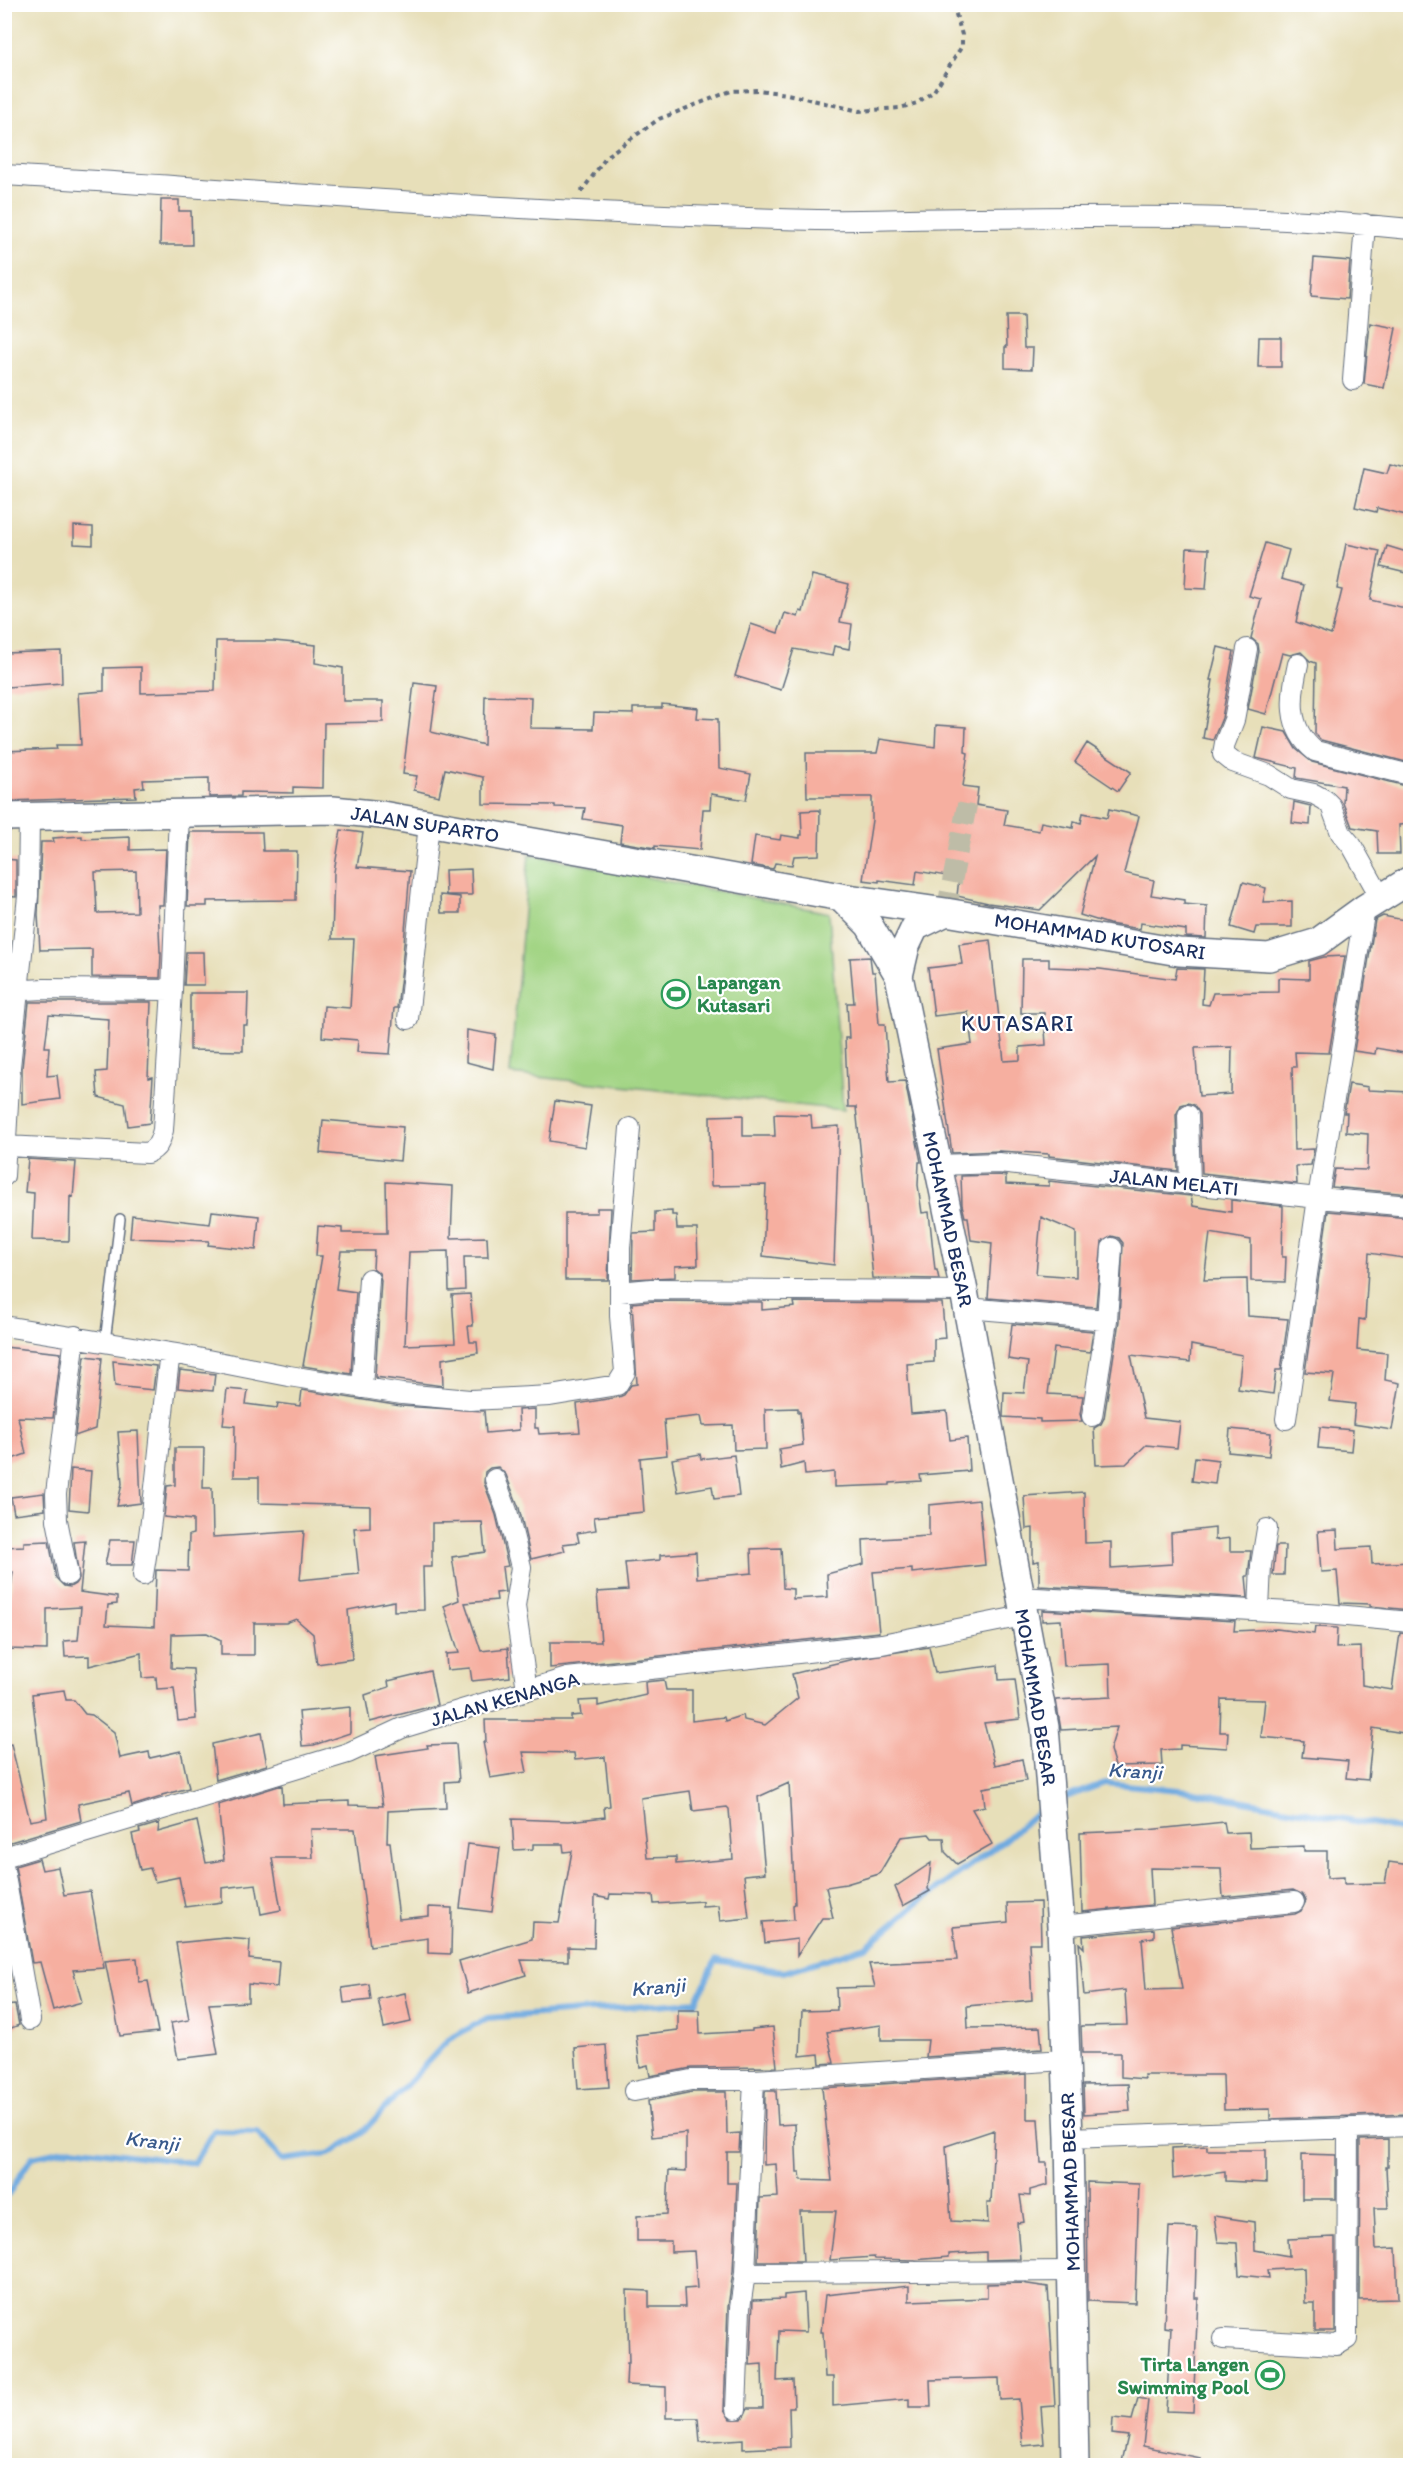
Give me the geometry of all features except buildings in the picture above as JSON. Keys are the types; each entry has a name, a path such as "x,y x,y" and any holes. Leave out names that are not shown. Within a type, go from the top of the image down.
{"street":[{"path":"4,175 568,210 819,220 1108,216 1251,217 1410,229"},
{"path":"1353,380 1365,224"},
{"path":"1247,649 1234,720 1223,754 1233,762 1269,776 1291,789 1314,794 1325,800 1331,806 1341,833 1352,846 1373,903 1318,1198 1286,1419"},
{"path":"1298,664 1292,693 1293,716 1299,731 1310,747 1315,751 1410,775"},
{"name":"JALAN SUPARTO","path":"17,817 333,810 429,824 841,897"},
{"path":"6,1146 147,1153 156,1149 163,1130 172,990 179,814"},
{"path":"4,1176 10,1067 11,990 28,896 17,817"},
{"path":"408,1018 429,824"},
{"name":"MOHAMMAD KUTOSARI","path":"841,897 946,912 1179,952 1269,957 1318,942 1410,880"},
{"path":"841,897 869,925 899,976"},
{"path":"899,976 906,946 915,927 946,912"},
{"name":"MOHAMMAD BESAR","path":"899,976 966,1299 1021,1607 1045,1727 1051,1777 1061,1926 1070,2138 1075,2466"},
{"path":"11,990 172,990"},
{"path":"1188,1115 1190,1184"},
{"path":"4,1326 75,1336 362,1388 470,1400 549,1396 617,1385 625,1372 620,1316 621,1227 630,1128"},
{"name":"JALAN MELATI","path":"937,1165 999,1163 1410,1206"},
{"path":"1092,1416 1107,1320 1112,1248"},
{"path":"362,1388 369,1279"},
{"path":"620,1292 643,1289 966,1299 1107,1320"},
{"path":"68,1575 57,1520 56,1494 75,1336"},
{"path":"143,1575 152,1522 162,1411 170,1353"},
{"path":"495,1479 507,1511 521,1567 515,1606 527,1690"},
{"path":"1259,1610 1261,1565 1267,1529"},
{"name":"JALAN KENANGA","path":"4,1857 348,1753 402,1728 567,1677 882,1644 1021,1607 1259,1610 1410,1622"},
{"path":"4,1870 30,2020"},
{"path":"1061,1926 1294,1902"},
{"path":"634,2091 691,2080 754,2080 1065,2060"},
{"path":"736,2409 754,2080"},
{"path":"1070,2138 1410,2126"},
{"path":"1223,2339 1337,2345 1347,2339 1348,2128"},
{"path":"745,2273 1073,2271"}],"lane":[{"path":"105,1342 120,1219"}],"path":[{"path":"568,210 608,155 659,119 730,92 758,90 787,94 859,111 900,108 917,104 934,91 962,46 962,35 952,4"}],"green space":[{"name":"Lapangan Kutasari","path":"529,854 829,913 843,1110 510,1074"}],"waterway":[{"name":"Kranji","path":"1058,1800 1105,1783 1189,1791 1410,1831"},
{"name":"Kranji","path":"4,2201 32,2157 73,2148 194,2163 214,2131 257,2132 282,2160 329,2154 361,2134 448,2040 487,2018 696,2002 716,1960 784,1972 866,1947 914,1906 1005,1840 1043,1807"}],"tunnel":[{"path":"946,912 969,795"}],"place":[{"name":"Lapangan Kutasari","path":"676,994"},
{"name":"Tirta Langen Swimming Pool","path":"1270,2375"}],"district":[{"name":"KUTASARI","path":"1018,1023"}]}
